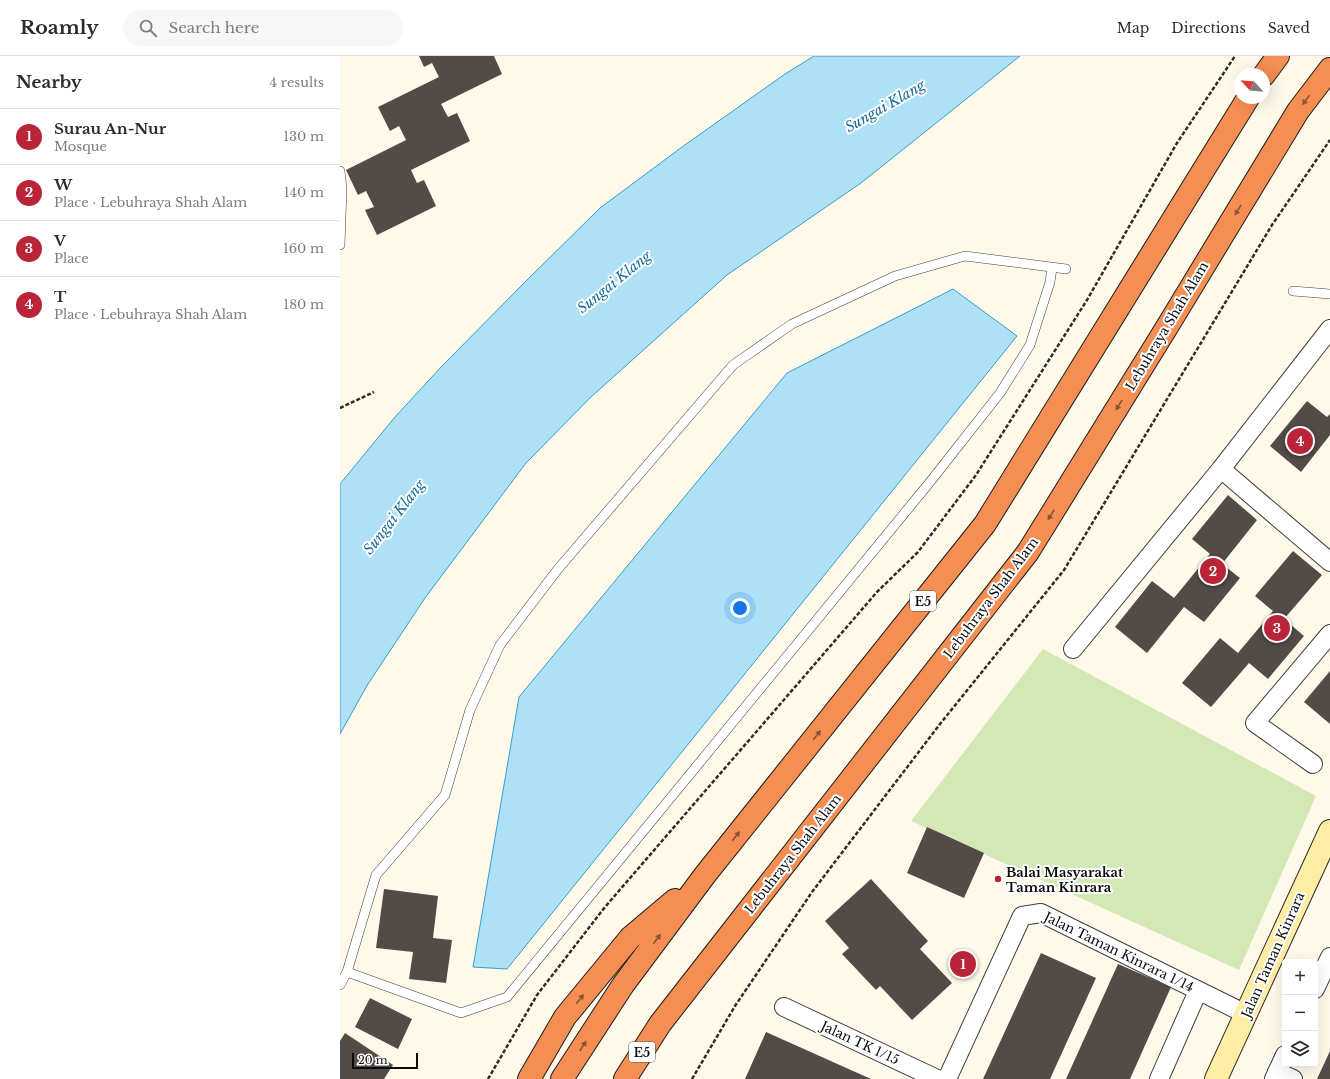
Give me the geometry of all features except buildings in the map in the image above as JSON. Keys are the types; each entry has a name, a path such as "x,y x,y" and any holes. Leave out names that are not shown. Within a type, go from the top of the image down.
{"highway":[{"path":"1269,68 1278,56"},
{"name":"Lebuhraya Shah Alam","path":"624,1079 660,1024 1028,552 1298,111 1330,69"},
{"name":"E5","path":"562,1079 623,985 705,875 985,524 1244,104"},
{"path":"529,1079 565,1017 630,938 705,875"}],"street":[{"path":"1073,649 1221,469 1330,329"},
{"path":"1221,469 1330,562"},
{"path":"1312,764 1255,723 1330,634"},
{"name":"Jalan Taman Kinrara","path":"1216,1079 1330,831"},
{"name":"Jalan Taman Kinrara 1/14","path":"947,1079 1022,916 1041,913 1246,1014"},
{"path":"1318,983 1330,957"},
{"path":"1159,1079 1198,991"},
{"name":"Jalan TK 1/15","path":"784,1007 937,1079"},
{"path":"1281,1077 1283,1067"}],"lane":[{"path":"340,171 342,188 340,245"},
{"path":"340,985 347,972 376,875 445,795 470,710 500,645 558,569 733,365 792,324 895,276 965,256 1066,269"},
{"path":"347,972 461,1013 508,997 920,494 1000,393 1030,345 1050,282 1052,268"},
{"path":"1293,291 1330,294"}],"path":[{"path":"488,1079 537,995 605,908 877,592 918,552 976,475 1087,300 1177,143 1236,56"},
{"path":"692,1079 735,1006 812,892 940,724 1064,570 1272,225 1330,140"},
{"path":"340,408 374,392"}],"green space":[{"path":"1043,649 1316,796 1239,970 911,821"}],"water":[{"name":"Sungai Klang","path":"814,56 1020,56 861,183 727,275 591,397 526,463 425,598 368,684 340,734 340,484 395,417 442,366 600,208 682,147 785,74"},
{"path":"953,289 1017,336 507,969 473,967 519,697 787,373"}],"place":[{"name":"T","path":"1300,441"},
{"name":"W","path":"1213,571"},
{"name":"V","path":"1277,628"},
{"name":"Balai Masyarakat Taman Kinrara","path":"998,879"},
{"name":"Surau An-Nur","path":"963,964"}]}
